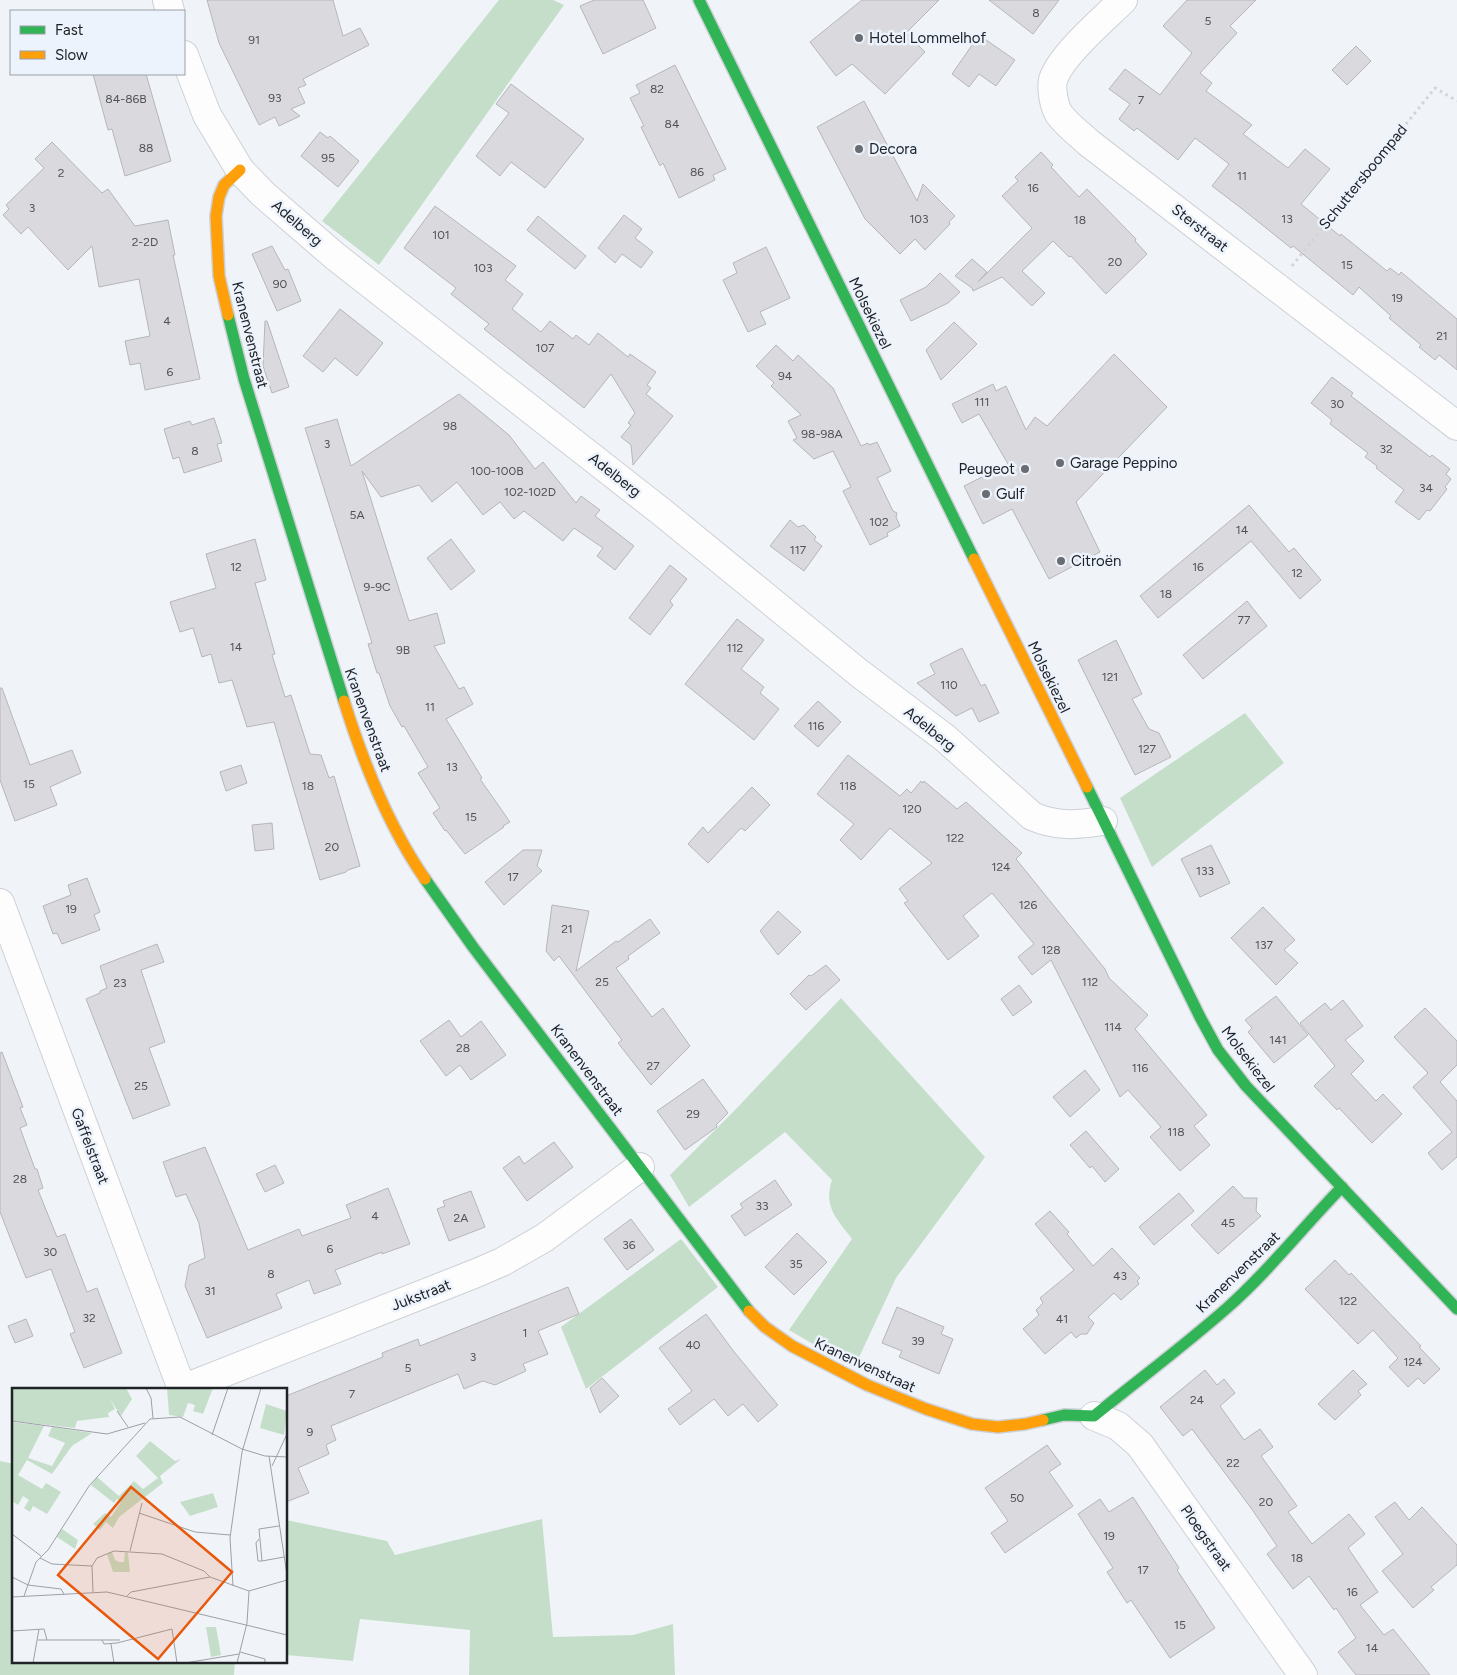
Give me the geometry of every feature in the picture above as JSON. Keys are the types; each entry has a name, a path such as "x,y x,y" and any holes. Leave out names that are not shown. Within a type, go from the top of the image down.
{"street":[{"name":"Molsekiezel","path":"699,0 1103,821 1218,1050 1246,1086 1457,1309"},
{"name":"Sterstraat","path":"1123,0 1066,56 1054,80 1053,96 1058,112 1069,125 1089,142 1457,426"},
{"name":"Adelberg","path":"185,58 207,115 240,170 263,194 336,257 663,513 859,673 944,738 1032,816 1047,823 1080,825 1103,821"},
{"name":"Kranenvenstraat","path":"240,170 224,185 219,197 216,216 219,276 244,379 358,745 394,826 414,863 473,947 743,1304 765,1327 792,1346 867,1385 926,1409 972,1424 998,1427 1025,1424 1064,1415 1094,1416 1227,1308 1278,1258 1311,1219 1342,1187"},
{"name":"Gaffelstraat","path":"0,903 182,1388"},
{"name":"Jukstraat","path":"185,1388 502,1262 544,1238 640,1167"},
{"name":"Ploegstraat","path":"1094,1416 1118,1426 1140,1444 1303,1675"}],"path":[{"name":"Schuttersboompad","path":"1276,286 1435,88 1457,101"}],"green space":[{"path":"499,0 553,0 564,5 379,265 322,221"},
{"path":"1245,713 1284,763 1152,867 1120,798"},
{"path":"841,998 985,1157 896,1278 854,1368 789,1330 852,1239 837,1219 830,1205 829,1198 832,1180 785,1132 689,1207 670,1175 735,1110"},
{"path":"681,1239 718,1287 586,1389 561,1327"},
{"path":"0,1461 12,1464 12,1662 235,1662 234,1675 0,1675"},
{"path":"542,1519 553,1637 633,1635 673,1624 675,1675 469,1675 470,1630 360,1619 353,1661 288,1655 288,1520 387,1541 395,1555"}],"building":[{"path":"207,0 333,0 343,36 360,28 369,45 303,79 306,85 298,88 305,103 291,109 300,116 279,126 275,117 259,125 219,43"},
{"path":"594,0 643,0 656,28 603,54 580,6"},
{"name":"Hotel Lommelhof","path":"862,0 939,0 906,33 925,52 885,94 852,64 836,76 810,42"},
{"path":"989,0 1059,0 1033,34"},
{"path":"1187,0 1256,0 1230,26 1237,33 1200,73 1212,83 1206,91 1252,125 1243,134 1288,168 1305,149 1330,169 1301,204 1387,271 1390,268 1399,275 1401,272 1457,319 1457,370 1439,355 1435,360 1419,347 1421,345 1389,318 1391,316 1359,287 1353,295 1293,246 1291,248 1212,186 1229,164 1195,138 1178,160 1137,128 1134,131 1119,119 1130,104 1109,89 1125,69 1160,95 1192,53 1163,26"},
{"path":"979,35 1015,60 996,86 979,74 969,87 952,74"},
{"path":"1356,46 1371,61 1347,85 1332,70"},
{"path":"675,65 726,169 713,175 715,180 679,198 663,163 660,166 641,127 644,126 630,98 640,93 636,85"},
{"path":"93,75 146,75 171,161 125,176 112,129 108,130"},
{"path":"511,84 584,139 545,188 511,162 500,176 476,156 509,113 496,104"},
{"path":"864,101 917,201 923,184 955,216 949,222 950,224 925,250 915,239 900,254 865,219 817,127"},
{"path":"320,132 328,138 330,136 359,161 338,187 301,156"},
{"path":"52,142 102,193 108,189 135,226 168,220 175,255 173,255 200,379 145,390 140,363 130,365 125,341 150,336 139,279 99,287 92,246 68,270 28,227 21,234 3,215 9,209 6,205 44,168 35,159"},
{"path":"1041,152 1053,165 1051,167 1079,197 1087,189 1136,239 1135,241 1147,254 1106,294 1071,256 1069,257 1053,241 1022,271 1045,293 1032,306 1002,277 973,291 972,288 955,276 972,259 987,272 978,282 1032,228 1002,196 1018,181 1015,177"},
{"path":"435,206 516,266 505,280 523,294 512,309 541,332 550,321 573,339 576,335 589,345 598,333 628,357 630,354 656,372 647,385 651,388 646,394 673,416 633,465 631,445 621,437 631,425 628,423 635,413 611,374 584,408 484,329 489,324 451,294 456,288 404,248"},
{"path":"624,215 642,229 635,238 653,252 641,268 622,254 615,263 598,248"},
{"path":"538,216 586,256 575,269 527,230"},
{"path":"272,246 285,270 288,269 301,301 277,311 252,254"},
{"path":"766,247 790,298 760,312 766,324 748,332 723,280 737,273 733,263"},
{"path":"940,273 960,292 948,303 911,321 900,300 926,287"},
{"path":"340,309 383,343 357,376 335,358 323,372 303,356"},
{"path":"265,321 267,321 289,387 272,393 263,366"},
{"path":"954,322 977,344 941,380 926,350"},
{"path":"776,345 793,361 798,355 833,388 861,446 877,442 891,471 877,478 893,511 897,513 896,517 900,526 887,533 888,536 870,545 843,491 851,487 833,451 814,459 793,440 797,438 788,421 801,415 771,386 774,383 756,366"},
{"name":"Garage Peppino","path":"1114,354 1167,407 1076,502 1100,552 1049,579 1012,509 983,524 964,486 1008,464 979,414 962,423 952,404 993,384 996,391 1006,386 1026,430 1035,417 1047,426"},
{"path":"1332,377 1353,393 1351,396 1430,457 1432,455 1450,469 1446,474 1451,479 1445,487 1447,489 1430,511 1427,510 1419,520 1395,502 1404,490 1376,468 1377,466 1365,457 1368,453 1330,424 1332,420 1311,403"},
{"path":"459,394 509,435 535,469 543,462 576,503 581,496 600,510 595,516 634,546 615,570 597,556 603,548 574,528 563,541 524,511 514,519 500,502 483,515 457,482 432,502 419,485 381,497 362,471 409,621 437,613 445,643 434,646 459,689 464,687 473,704 446,719 482,778 480,779 510,822 465,854 445,831 433,813 440,808 418,773 428,767 390,706 379,673 377,673 368,644 372,643 305,428 337,419 351,466"},
{"path":"214,418 222,443 217,444 222,461 184,473 179,457 173,459 164,429 190,421 192,425"},
{"path":"1249,505 1289,552 1294,548 1321,580 1300,599 1251,541 1158,618 1140,596"},
{"path":"790,520 798,527 804,525 816,537 814,540 822,546 804,571 770,546"},
{"path":"255,539 266,580 255,583 275,654 272,655 285,697 291,695 310,754 321,755 329,778 334,776 360,866 320,880 274,722 247,727 232,680 219,683 211,654 202,657 193,628 180,632 170,602 216,588 206,554"},
{"path":"451,539 475,571 451,590 427,558"},
{"path":"670,565 687,579 670,601 673,605 650,635 629,618"},
{"path":"1247,601 1267,626 1203,679 1183,655"},
{"path":"737,619 764,640 741,669 764,687 760,693 779,709 754,740 685,684"},
{"path":"1116,640 1142,694 1132,699 1149,729 1159,733 1171,757 1135,775 1078,660"},
{"path":"962,648 981,686 985,684 999,713 979,722 972,708 956,716 917,683 935,674 930,664"},
{"path":"0,688 2,688 30,765 72,750 81,773 50,787 57,805 15,821 0,780"},
{"path":"818,701 841,722 818,747 794,726"},
{"path":"848,755 900,796 907,789 911,793 921,781 923,783 924,781 957,809 966,802 1022,853 1016,859 1105,969 1109,978 1148,1015 1135,1029 1207,1115 1194,1126 1210,1145 1180,1171 1150,1137 1161,1127 1128,1090 1120,1097 1051,960 1032,975 1018,957 1034,944 992,893 963,916 979,936 948,960 904,903 908,901 899,889 932,863 890,828 861,860 840,840 854,824 817,794"},
{"path":"241,765 247,783 226,791 220,772"},
{"path":"752,787 770,805 745,831 741,828 708,863 688,844 703,827 708,833"},
{"path":"272,823 274,849 255,851 252,825"},
{"path":"1211,845 1230,883 1200,897 1181,859"},
{"path":"523,850 542,850 537,866 542,871 504,905 485,882"},
{"path":"87,878 100,912 94,915 100,930 62,944 57,933 53,934 43,906 71,895 68,885"},
{"path":"552,905 589,911 576,971 616,941 618,942 650,919 660,933 628,956 629,959 616,968 652,1017 663,1008 690,1046 651,1085 618,1043 622,1040 559,956 554,961 546,951"},
{"path":"1263,907 1295,940 1284,950 1298,963 1276,985 1231,938"},
{"path":"778,911 801,932 778,955 760,931"},
{"path":"157,944 164,962 141,970 165,1042 149,1048 170,1105 133,1119 86,999 107,988 100,966"},
{"path":"826,965 840,980 806,1010 790,994 809,975 811,976"},
{"path":"1019,985 1032,1002 1013,1016 1001,999"},
{"path":"1276,996 1308,1035 1274,1063 1248,1032 1252,1028 1245,1020"},
{"path":"1343,1000 1363,1026 1345,1040 1364,1061 1351,1074 1376,1101 1383,1094 1402,1114 1372,1143 1339,1108 1337,1110 1314,1086 1335,1066 1300,1023 1325,1003 1331,1010"},
{"path":"1425,1008 1457,1041 1457,1065 1440,1082 1457,1101 1457,1157 1442,1170 1428,1153 1452,1132 1413,1087 1428,1073 1394,1037"},
{"path":"449,1020 461,1037 481,1021 506,1055 471,1080 460,1065 446,1076 420,1041"},
{"path":"2,1052 23,1107 20,1108 27,1125 20,1128 43,1188 38,1190 57,1237 65,1234 87,1292 97,1288 122,1353 84,1368 70,1334 75,1332 51,1269 26,1278 0,1212 0,1053"},
{"path":"1085,1070 1100,1090 1070,1117 1053,1097"},
{"path":"703,1079 728,1113 716,1125 717,1127 685,1150 657,1111"},
{"path":"1086,1131 1119,1169 1105,1182 1092,1166 1090,1168 1070,1145"},
{"path":"554,1142 573,1167 527,1201 503,1168 519,1156 524,1164"},
{"path":"205,1147 248,1250 299,1229 302,1236 351,1218 346,1205 388,1188 410,1244 382,1254 382,1252 335,1270 341,1284 314,1294 309,1280 276,1294 282,1308 207,1338 185,1286 189,1265 205,1258 199,1223 186,1194 176,1197 163,1162"},
{"path":"275,1165 284,1183 265,1192 256,1174"},
{"path":"775,1180 792,1205 745,1236 731,1216 743,1208 740,1204"},
{"path":"1233,1186 1244,1198 1257,1198 1256,1211 1261,1216 1218,1254 1191,1225"},
{"path":"471,1191 485,1227 449,1241 437,1209 445,1206 443,1201"},
{"path":"1179,1193 1194,1211 1154,1245 1139,1227"},
{"path":"1050,1211 1069,1232 1067,1234 1093,1266 1112,1248 1140,1278 1137,1281 1139,1284 1121,1300 1114,1293 1088,1317 1094,1323 1087,1334 1081,1334 1076,1338 1071,1332 1045,1354 1023,1329 1039,1315 1036,1310 1043,1303 1040,1298 1074,1270 1035,1224"},
{"path":"631,1219 654,1250 627,1270 604,1239"},
{"path":"797,1233 827,1262 794,1295 765,1267"},
{"path":"1335,1260 1349,1275 1351,1273 1421,1346 1419,1347 1440,1369 1424,1384 1418,1378 1408,1387 1389,1367 1398,1358 1373,1330 1358,1344 1305,1289"},
{"path":"568,1287 579,1314 538,1331 548,1354 523,1364 526,1371 495,1385 483,1381 464,1389 458,1374 331,1426 336,1440 326,1445 329,1454 298,1468 309,1493 288,1501 288,1395 383,1357 382,1353 418,1339 420,1346"},
{"path":"897,1307 944,1327 941,1334 953,1339 939,1374 899,1357 902,1351 882,1343"},
{"path":"706,1314 778,1405 758,1422 743,1404 728,1416 714,1399 680,1425 668,1409 692,1391 659,1348"},
{"path":"26,1319 33,1336 15,1343 8,1326"},
{"path":"1205,1370 1217,1385 1224,1379 1235,1393 1220,1406 1244,1440 1260,1429 1273,1447 1261,1456 1297,1506 1288,1512 1312,1544 1349,1514 1365,1534 1348,1548 1378,1592 1360,1605 1384,1635 1393,1629 1430,1675 1356,1675 1338,1652 1356,1638 1336,1608 1334,1610 1309,1576 1293,1589 1267,1554 1277,1546 1251,1508 1192,1429 1183,1436 1160,1407"},
{"path":"1353,1370 1367,1384 1358,1391 1361,1395 1335,1420 1318,1404"},
{"path":"602,1378 619,1396 600,1413 590,1388"},
{"path":"1047,1445 1061,1464 1049,1472 1073,1506 1005,1553 991,1533 1008,1521 985,1488"},
{"path":"1133,1497 1215,1628 1170,1658 1131,1600 1127,1603 1107,1572 1113,1568 1078,1514 1100,1499 1109,1512"},
{"path":"1395,1502 1409,1520 1422,1507 1457,1545 1457,1565 1431,1587 1434,1590 1413,1608 1382,1571 1403,1554 1375,1517"}],"traffic: fast":[{"path":"699,0 974,559"},
{"path":"228,315 244,379 344,701"},
{"path":"1087,787 1218,1050 1246,1086 1457,1309"},
{"path":"425,879 473,947 749,1311"},
{"path":"1043,1420 1064,1415 1094,1416 1227,1308 1272,1264 1342,1187"}],"traffic: slow":[{"path":"228,315 219,276 216,216 219,197 224,185 240,170"},
{"path":"974,559 1087,787"},
{"path":"344,701 378,793 400,838 425,879"},
{"path":"749,1311 765,1327 792,1346 867,1385 926,1409 972,1424 998,1427 1043,1420"}],"place":[{"name":"Hotel Lommelhof","path":"859,38"},
{"name":"Decora","path":"859,149"},
{"name":"Garage Peppino","path":"1060,463"},
{"name":"Peugeot","path":"1025,469"},
{"name":"Gulf","path":"986,494"},
{"name":"Citroën","path":"1061,561"}]}
